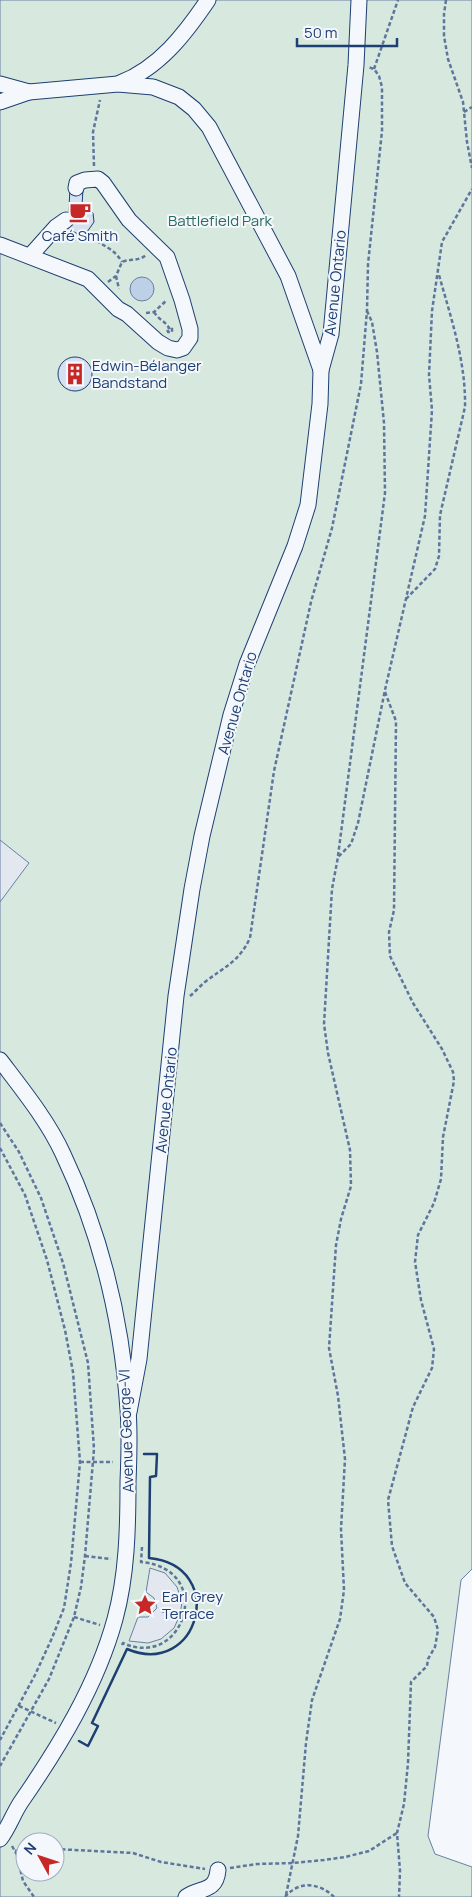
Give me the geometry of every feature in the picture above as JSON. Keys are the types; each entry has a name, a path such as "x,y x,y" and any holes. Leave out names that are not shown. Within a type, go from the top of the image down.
{"street":[{"path":"111,84 135,77 159,60 182,35 208,0"},
{"name":"Avenue Ontario","path":"128,1412 139,1359 176,996 202,836 231,715 247,664 295,546 308,505 318,421 321,370 331,334 356,65 359,0"},
{"path":"0,84 29,92"},
{"path":"0,102 29,92 111,84 153,87 178,97 194,109 209,127 288,276 321,370"},
{"path":"0,245 88,279 158,342 168,348 177,350 183,348 190,338 190,329 167,257 126,217 103,183 98,179 77,183 76,188"},
{"path":"30,256 56,227 66,220"},
{"name":"Avenue George-VI","path":"0,1060 63,1152 99,1244 119,1331 128,1412 128,1515 124,1575 115,1621 96,1671 68,1729 36,1781 19,1804 0,1822"},
{"path":"119,1331 142,1328"},
{"name":"Avenue George-VI","path":"4,1839 19,1804"},
{"path":"186,1897 203,1891 212,1885 217,1877 218,1870"}],"path":[{"path":"374,68 398,0"},
{"path":"446,0 444,36 448,59 464,112 472,168"},
{"path":"176,996 187,997 191,995 205,982 236,961 244,951 250,938 275,762 310,602 332,528 361,384 367,310 368,264 382,130 382,87 379,76 374,68 356,65"},
{"path":"98,179 93,162 93,132 111,84"},
{"path":"464,112 472,107"},
{"path":"338,857 351,844 358,823 385,690 425,516 432,410 430,374 432,311 442,242 472,189"},
{"path":"87,232 93,240"},
{"path":"59,241 65,239 93,240 111,248 122,262"},
{"path":"92,283 104,283 112,280 116,276 122,262 141,259 146,256 151,242"},
{"path":"405,600 435,569 439,556 440,514 465,407 466,389 460,354 439,272"},
{"path":"116,276 119,292"},
{"path":"143,314 154,312 169,298"},
{"path":"286,1896 298,1836 312,1700 340,1619 344,1590 341,1529 345,1459 338,1396 329,1348 336,1245 341,1219 351,1186 350,1150 328,1053 324,1024 332,889 338,857 385,494 384,423 377,352 372,322 367,310"},
{"path":"154,312 169,328"},
{"path":"385,690 396,721 394,910 389,932 390,956 414,1003 442,1049 454,1081 444,1137 441,1179 434,1202 418,1235 415,1262 421,1300 434,1349 432,1368 413,1408 388,1500 392,1546 405,1583 434,1617 438,1630 435,1647 428,1659 427,1666 411,1682 408,1763 404,1804 397,1833 400,1871 398,1897"},
{"path":"0,1123 19,1152 42,1198 72,1294 88,1363 94,1449 85,1556 81,1587 74,1617 49,1679 0,1766"},
{"path":"0,1148 25,1195 47,1260 73,1372 80,1462 71,1562 64,1608 52,1638 0,1740"},
{"path":"80,1462 113,1462"},
{"path":"119,1652 123,1643 148,1648 163,1643 178,1630 184,1618 186,1602 182,1585 167,1569 142,1562 142,1542"},
{"path":"85,1556 111,1559"},
{"path":"162,1611 184,1618"},
{"path":"74,1617 101,1625"},
{"path":"19,1706 57,1724"},
{"path":"65,1850 133,1853 161,1862 218,1870 257,1864 324,1860 369,1851 397,1833"},
{"path":"4,1839 14,1850 23,1881 34,1897"},
{"path":"286,1896 296,1888 310,1885 320,1886 334,1897"}],"green space":[{"name":"Battlefield Park","path":"0,0 472,0 472,1569 461,1580 428,1836 435,1854 472,1867 472,1897 0,1897"}],"shaded area":[{"path":"0,840 29,863 0,902"},
{"path":"150,1568 165,1573 177,1587 182,1602 180,1615 174,1628 161,1639 148,1643 129,1641 138,1617 148,1617 157,1608 154,1598 146,1592"}],"water":[{"path":"142,277 151,280 154,289 151,298 142,301 133,298 130,289 133,280"}],"building":[{"name":"Café Smith","path":"70,188 83,189 82,206 93,213 94,222 87,232 78,234 68,227"},
{"name":"Edwin-Bélanger Bandstand","path":"75,357 87,362 92,374 87,386 75,391 63,386 58,374 63,362"}],"wall":[{"path":"79,1741 88,1746 98,1726 92,1723 127,1649 152,1654 172,1649 187,1636 195,1618 196,1598 189,1580 174,1565 149,1558 150,1477 156,1476 157,1454 144,1454"}],"place":[{"name":"Café Smith","path":"80,212"},
{"name":"Edwin-Bélanger Bandstand","path":"75,374"},
{"name":"Earl Grey Terrace","path":"145,1605"}]}
